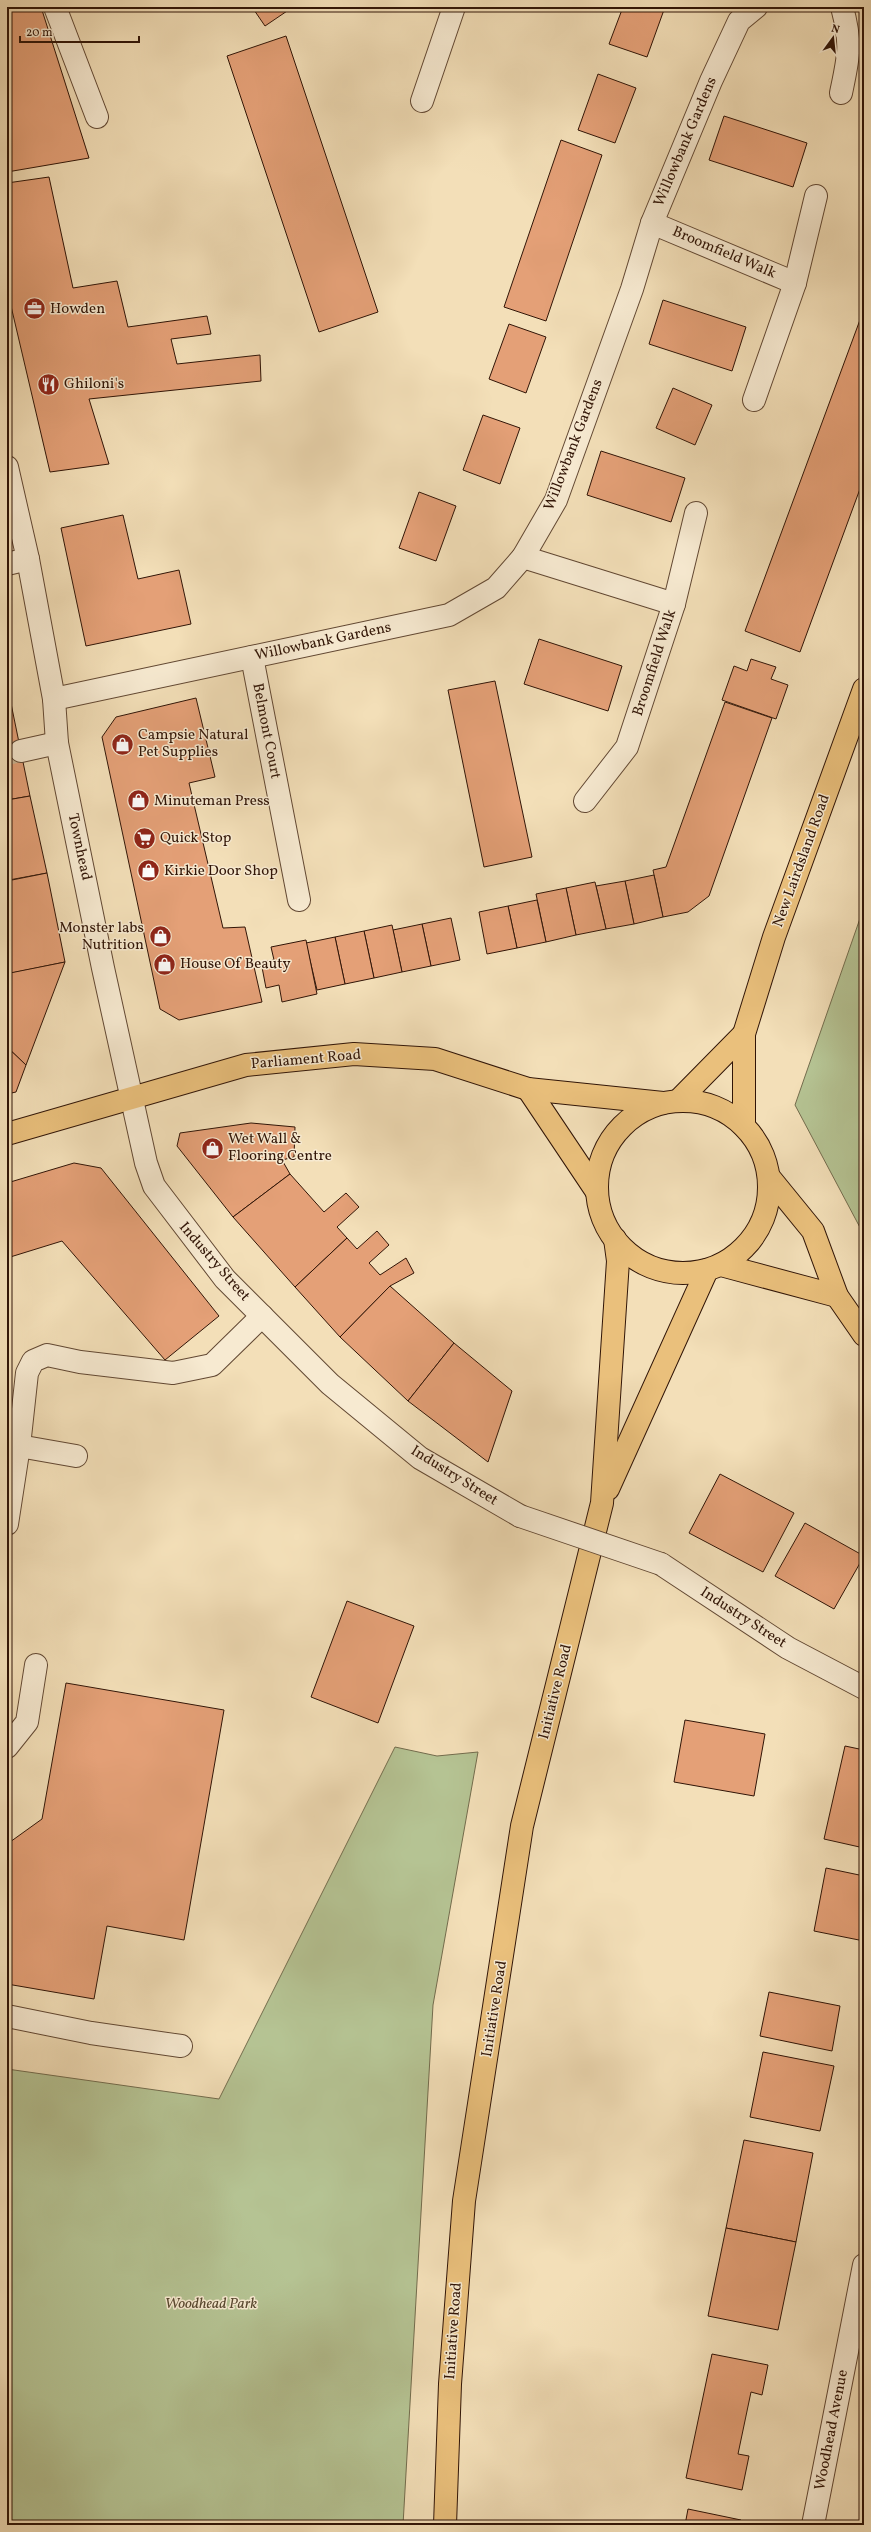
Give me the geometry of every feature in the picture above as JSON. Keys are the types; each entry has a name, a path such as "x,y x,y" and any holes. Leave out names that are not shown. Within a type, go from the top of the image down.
{"main road":[{"name":"New Lairdsland Road","path":"744,1126 744,1034 774,937 864,689"},
{"name":"New Lairdsland Road","path":"670,1102 744,1034"},
{"name":"Parliament Road","path":"132,1098 246,1065 354,1054 435,1059 528,1089 670,1102 692,1101 720,1110 744,1126"},
{"path":"528,1089 597,1192"},
{"path":"7,1134 132,1098"},
{"path":"602,1503 618,1261 615,1240 600,1209 597,1192 598,1172 604,1153 614,1136 628,1121 644,1110 670,1102"},
{"path":"615,1240 629,1254 647,1265 666,1271 686,1273 714,1267 749,1243 759,1228 768,1200 768,1176 760,1150 744,1126"},
{"path":"768,1176 813,1231 837,1296 864,1335"},
{"path":"714,1267 837,1296"},
{"path":"602,1503 714,1267"},
{"name":"Initiative Road","path":"444,2525 450,2384 464,2202 522,1826 602,1503"}],"street":[{"path":"55,7 97,117"},
{"path":"422,101 454,7"},
{"name":"Willowbank Gardens","path":"54,700 449,615 496,588 523,557 556,500 632,289 652,223 711,81 739,21 756,7"},
{"path":"841,93 850,50 850,35 842,7"},
{"name":"Broomfield Walk","path":"754,400 795,283 816,196"},
{"name":"Broomfield Walk","path":"652,223 795,283"},
{"name":"Townhead","path":"7,467 28,559 54,700 57,743 132,1098"},
{"name":"Broomfield Walk","path":"585,800 627,747 674,604 696,513"},
{"path":"523,557 674,604"},
{"path":"7,564 28,559"},
{"name":"Belmont Court","path":"252,657 299,900"},
{"path":"21,751 57,743"},
{"name":"Industry Street","path":"132,1098 154,1186 225,1279 330,1384 420,1458 520,1516 661,1564 788,1648 864,1688"},
{"path":"7,1524 19,1446 27,1373 33,1361 47,1355 80,1362 173,1373 212,1365 262,1316"},
{"path":"19,1446 76,1456"},
{"path":"7,1747 27,1722 36,1665"},
{"path":"7,2016 92,2033 181,2046"},
{"name":"Woodhead Avenue","path":"813,2525 864,2265"}],"green space":[{"path":"864,907 864,1235 795,1105"},
{"name":"Woodhead Park","path":"395,1747 437,1756 478,1752 433,2005 403,2525 7,2525 7,2069 219,2099"}],"building":[{"path":"7,7 41,7 89,158 7,172"},
{"path":"252,7 293,7 265,26"},
{"path":"623,7 665,7 647,57 609,44"},
{"path":"286,36 378,312 319,332 227,56"},
{"path":"598,74 636,88 615,143 578,130"},
{"path":"724,116 807,143 793,187 709,160"},
{"path":"561,140 602,155 546,321 504,307"},
{"path":"49,177 73,288 117,281 128,327 207,316 211,334 171,339 177,364 260,355 261,381 89,399 109,464 50,472 7,289 7,183"},
{"path":"663,300 746,327 732,371 649,344"},
{"path":"864,309 864,478 800,652 745,631"},
{"path":"509,324 546,337 526,393 489,379"},
{"path":"673,388 712,405 695,445 656,428"},
{"path":"483,415 520,428 500,484 463,470"},
{"path":"601,451 685,478 671,522 587,495"},
{"path":"419,492 456,506 436,561 399,548"},
{"path":"123,515 138,579 179,570 191,624 86,646 61,528"},
{"path":"539,639 622,666 608,711 524,684"},
{"path":"751,659 776,667 771,679 788,685 776,719 722,700 734,666 747,671"},
{"path":"495,681 532,857 484,867 448,690"},
{"path":"7,684 30,796 7,800"},
{"path":"196,698 215,777 189,783 223,928 245,927 262,1002 179,1020 160,1009 102,737 116,717"},
{"path":"725,702 772,718 709,896 688,912 663,917 653,870 666,867"},
{"path":"30,796 47,873 9,880 7,800"},
{"path":"47,873 65,962 7,974 7,881"},
{"path":"654,875 663,917 634,924 625,881"},
{"path":"625,881 634,924 606,929 596,886"},
{"path":"595,882 606,929 576,935 566,888"},
{"path":"566,888 576,935 546,942 536,894"},
{"path":"537,900 546,942 517,948 508,906"},
{"path":"508,906 517,948 487,954 479,912"},
{"path":"451,918 460,960 431,966 422,924"},
{"path":"422,924 431,966 402,972 393,930"},
{"path":"392,925 402,972 374,978 364,931"},
{"path":"364,931 374,978 345,984 335,937"},
{"path":"335,937 345,984 317,990 306,943"},
{"path":"306,940 317,994 282,1002 279,985 266,988 261,962 274,960 271,947"},
{"path":"65,962 26,1065 7,1047 7,982 10,973"},
{"path":"7,1047 26,1065 16,1092 7,1094"},
{"path":"251,1123 295,1127 294,1157 282,1160 290,1174 233,1217 177,1146 180,1133"},
{"path":"74,1163 101,1168 219,1316 165,1360 62,1241 7,1258 7,1183"},
{"path":"290,1174 324,1212 346,1193 359,1207 337,1227 347,1238 295,1287 233,1217"},
{"path":"377,1231 389,1245 369,1263 380,1275 406,1258 414,1273 390,1286 340,1337 295,1287 347,1238 357,1249"},
{"path":"390,1286 454,1343 408,1401 340,1337"},
{"path":"454,1343 512,1391 488,1462 408,1401"},
{"path":"720,1474 794,1513 763,1572 689,1533"},
{"path":"805,1523 864,1556 834,1609 775,1576"},
{"path":"347,1601 414,1626 378,1723 311,1697"},
{"path":"66,1683 224,1710 184,1940 107,1926 94,1999 7,1984 7,1842 10,1842 42,1819"},
{"path":"685,1720 765,1734 754,1796 674,1782"},
{"path":"845,1746 864,1750 864,1848 824,1839"},
{"path":"826,1868 864,1876 864,1941 814,1931"},
{"path":"769,1992 840,2006 832,2051 760,2036"},
{"path":"763,2052 834,2066 820,2131 750,2117"},
{"path":"744,2140 813,2153 796,2242 726,2228"},
{"path":"726,2228 796,2242 778,2330 708,2316"},
{"path":"712,2354 768,2365 762,2395 751,2392 738,2454 749,2456 742,2490 686,2478"},
{"path":"688,2509 741,2520 740,2525 685,2525"}],"tunnel":[{"path":"7,754 21,751"}],"place":[{"name":"Howden","path":"35,309"},
{"name":"Ghiloni's","path":"49,384"},
{"name":"Campsie Natural Pet Supplies","path":"122,744"},
{"name":"Minuteman Press","path":"139,801"},
{"name":"Quick Stop","path":"145,838"},
{"name":"Kirkie Door Shop","path":"149,871"},
{"name":"Monster labs Nutrition","path":"160,937"},
{"name":"House Of Beauty","path":"164,964"},
{"name":"Wet Wall & Flooring Centre","path":"212,1148"}]}
